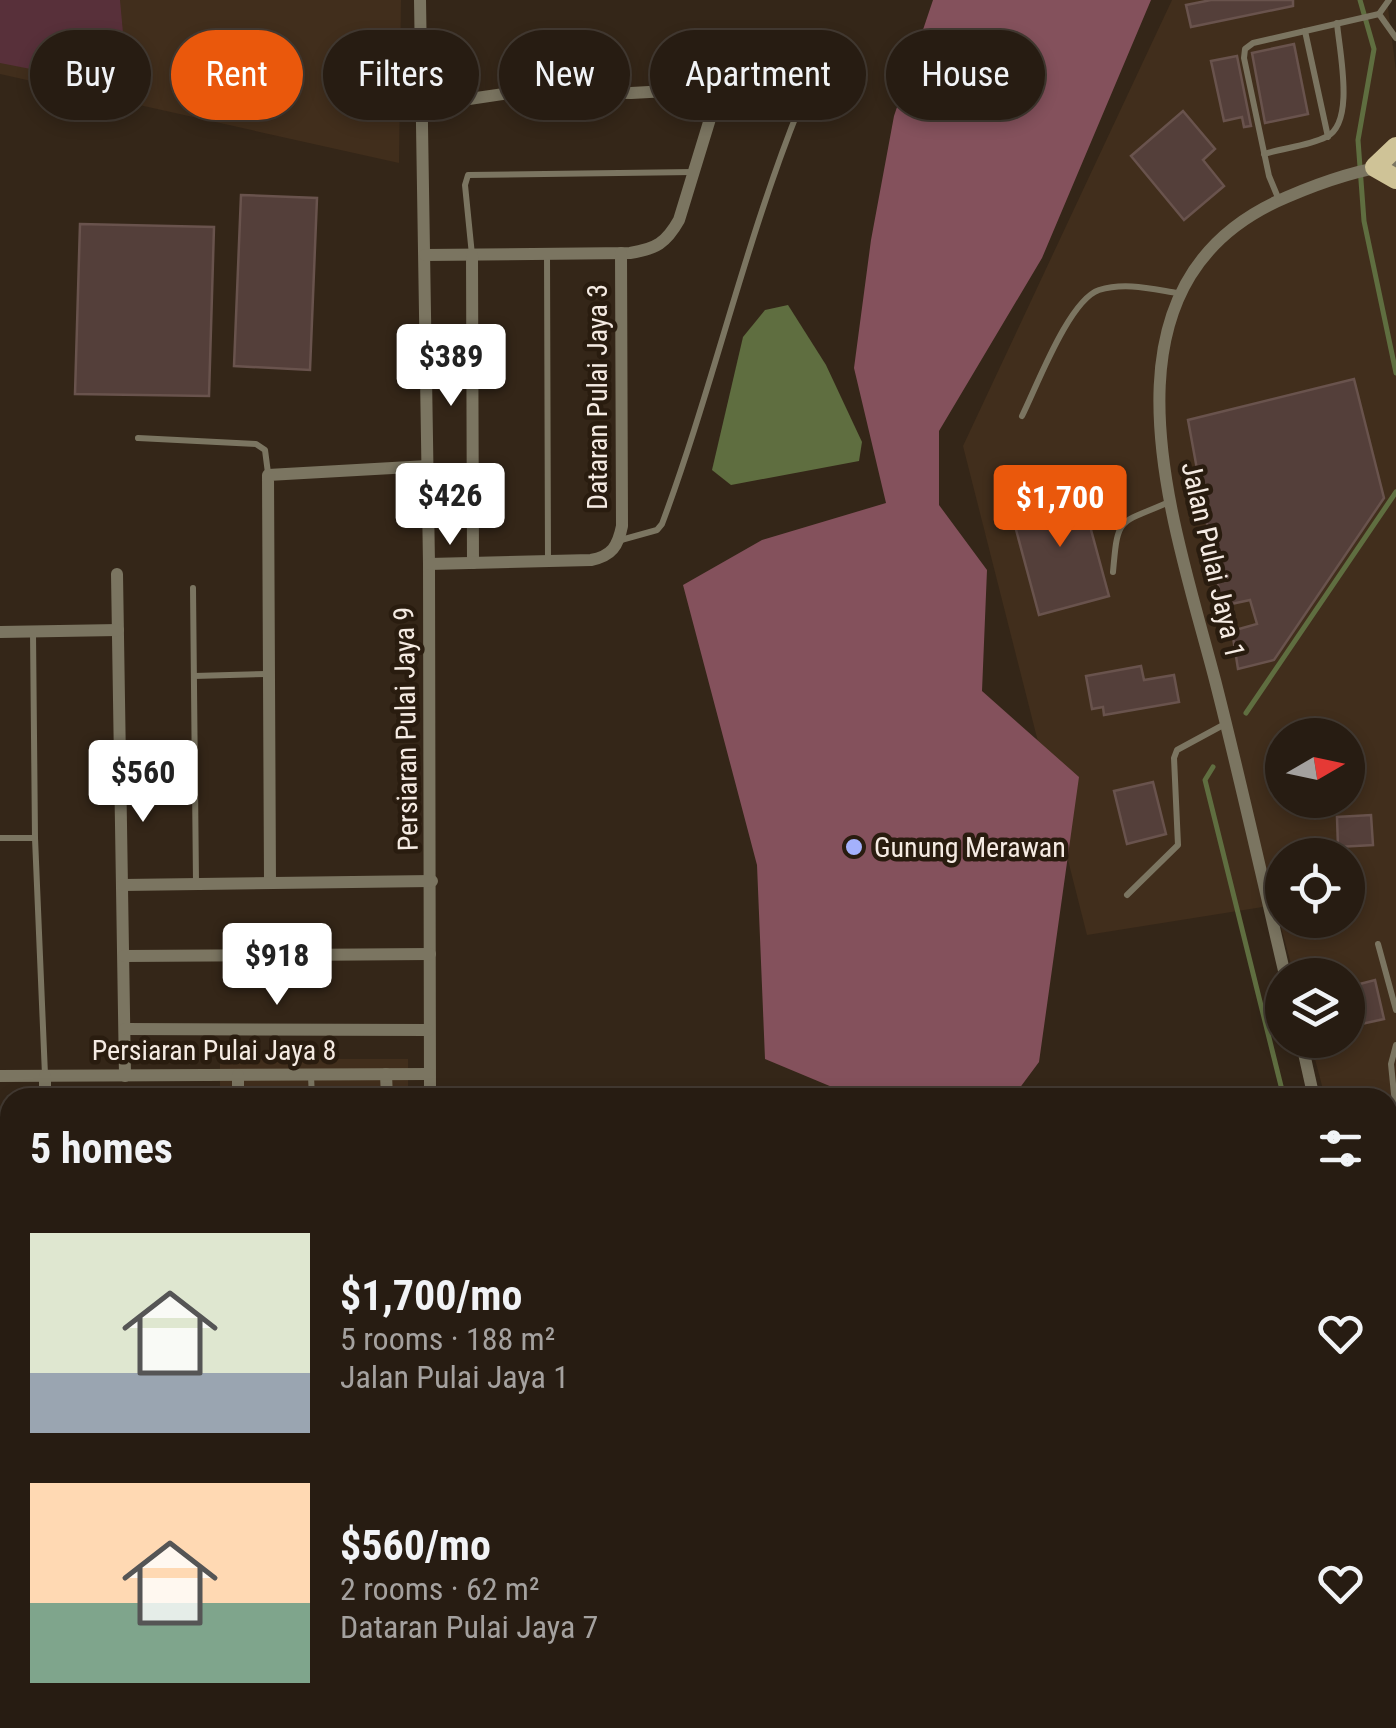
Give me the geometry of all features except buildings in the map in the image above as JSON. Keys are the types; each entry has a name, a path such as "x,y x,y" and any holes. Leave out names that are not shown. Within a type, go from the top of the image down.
{"main road":[{"path":"1396,147 1380,167 1396,179"}],"street":[{"name":"Persiaran Pulai Jaya 9","path":"420,0 421,30"},
{"path":"425,255 622,253 656,249 670,237 680,220 717,96 713,90 524,91 479,98"},
{"name":"Persiaran Pulai Jaya 9","path":"422,120 432,881 430,1088"},
{"name":"Jalan Pulai Jaya 1","path":"1282,958 1169,502 1160,396 1163,339 1178,293 1224,235 1250,214 1338,178 1380,167"},
{"name":"Dataran Pulai Jaya 3","path":"620,541 622,253"},
{"path":"472,254 472,563"},
{"path":"270,883 268,474 428,466"},
{"path":"429,564 605,558 620,541"},
{"path":"117,574 125,1076"},
{"path":"0,632 118,630"},
{"path":"123,885 432,881"},
{"path":"124,956 430,954"},
{"path":"126,1030 428,1030"},
{"path":"1305,1058 1312,1088"},
{"path":"386,1074 387,1088"},
{"name":"Persiaran Pulai Jaya 8","path":"0,1076 429,1074"},
{"path":"238,1075 238,1088"},
{"path":"45,1076 45,1088"}],"lane":[{"path":"1278,200 1264,154 1244,53 1253,43 1376,15 1389,0"},
{"path":"1376,15 1396,38"},
{"path":"1264,154 1328,137 1338,128 1344,105 1341,22"},
{"path":"1305,31 1328,137"},
{"path":"620,541 657,530 662,524 750,255 770,179 794,120"},
{"path":"472,254 465,185 468,176 694,172"},
{"path":"546,254 548,561"},
{"path":"1022,416 1078,305 1095,291 1118,286 1178,293"},
{"path":"138,438 256,444 265,450 268,474"},
{"path":"1113,572 1116,534 1122,523 1169,502"},
{"path":"193,588 196,884"},
{"path":"33,632 35,838 45,1076"},
{"path":"194,676 267,674"},
{"path":"1127,895 1178,845 1174,758 1177,750 1226,723"},
{"path":"0,838 35,838"},
{"path":"1378,944 1396,1010"},
{"path":"1393,1088 1391,1064 1396,1044"},
{"path":"311,1075 312,1088"}],"shaded area":[{"path":"0,0 401,0 401,30 323,30 323,120 400,120 399,163 206,120 303,120 303,30 171,30 171,112 151,108 151,30 30,30 30,81 0,74"},
{"path":"0,0 120,0 123,30 30,30 30,69 0,63"},
{"name":"Gunung Merawan","path":"933,0 1151,0 1042,258 939,431 939,505 987,570 982,691 1079,777 1039,1062 1020,1088 834,1088 765,1059 757,865 683,585 762,540 886,503 854,368 871,240 893,120 1045,120 1045,30 923,30"},
{"path":"1172,0 1387,0 1396,71 1396,1088 1323,1088 1315,1058 1365,1058 1365,958 1289,958 1284,938 1365,938 1365,838 1265,838 1265,907 1087,935 963,446"},
{"path":"788,305 826,365 862,442 859,461 731,485 712,470 743,337 765,310"},
{"path":"220,1059 408,1059 408,1088 220,1088"}],"waterway":[{"path":"1360,0 1374,49 1358,140 1364,221 1396,373"},
{"path":"1246,713 1396,492"},
{"path":"1213,767 1205,780 1282,1088"}],"place":[{"name":"Gunung Merawan","path":"854,847"}]}
